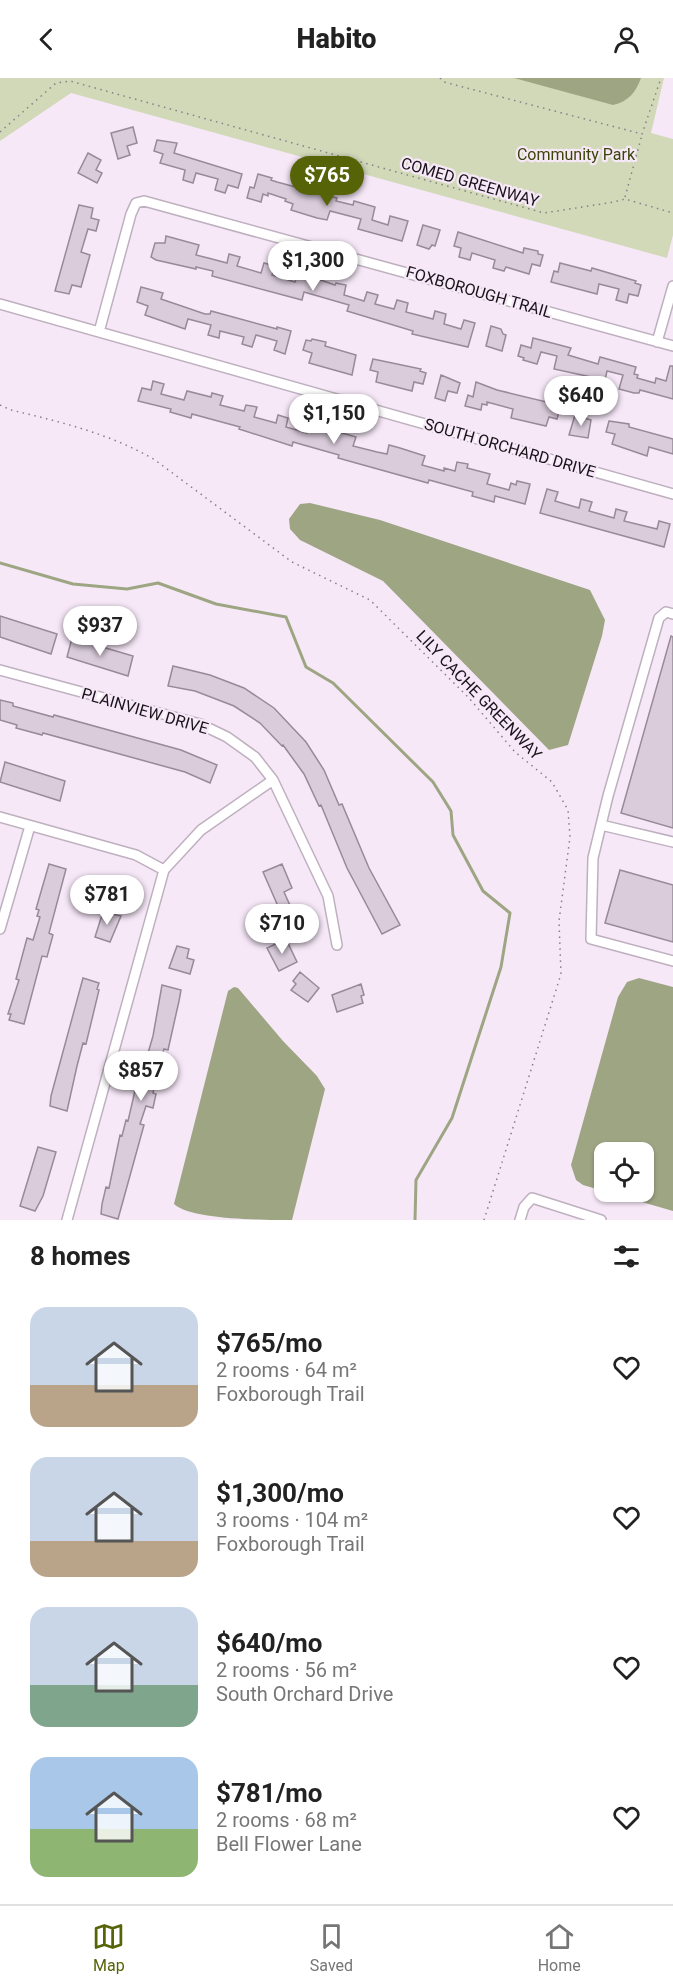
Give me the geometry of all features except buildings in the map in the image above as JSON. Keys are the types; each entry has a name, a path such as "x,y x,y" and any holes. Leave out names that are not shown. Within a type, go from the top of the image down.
{"street":[{"name":"FOXBOROUGH TRAIL","path":"99,332 131,214 136,203 144,201 673,346"},
{"path":"657,342 673,286"},
{"name":"SOUTH ORCHARD DRIVE","path":"0,304 673,494"},
{"path":"673,614 666,612 659,618 592,858 591,939 673,962"},
{"name":"PLAINVIEW DRIVE","path":"0,670 200,724 227,737 255,757 273,780 328,896 337,945"},
{"path":"67,1220 165,870 201,830 273,780"},
{"path":"0,817 136,855 165,870"},
{"path":"601,825 673,842"},
{"path":"0,929 30,826"},
{"path":"520,1220 524,1207 532,1198 601,1220"}],"path":[{"path":"440,78 444,82 642,134"},
{"path":"625,199 642,134 661,78"},
{"name":"COMED GREENWAY","path":"0,132 56,83 70,81 538,212 556,212 625,199 673,213"},
{"name":"LILY CACHE GREENWAY","path":"0,405 84,429 139,450 292,562 362,594 446,675 515,752 552,782 561,795 568,810 570,837 560,912 561,974 484,1220"}],"green space":[{"name":"Community Park","path":"0,78 664,78 651,133 673,139 673,235 667,258 71,93 0,141"}],"shaded area":[{"path":"514,78 641,78 631,96 613,105"},
{"path":"310,503 380,520 590,590 605,620 568,745 549,750 383,581 300,540 290,529 289,519 300,504"},
{"path":"639,978 673,987 673,1211 642,1202 654,1202 654,1142 594,1142 594,1188 576,1180 571,1165 618,997 627,982"},
{"path":"234,987 238,988 283,1041 317,1076 325,1089 292,1220 212,1216 183,1209 174,1204 228,991"}],"waterway":[{"path":"0,563 73,584 127,589 158,583 216,604 286,617 306,667 333,683 433,782 451,811 453,835 483,891 510,913 501,967 452,1118 416,1180 415,1220"}]}
